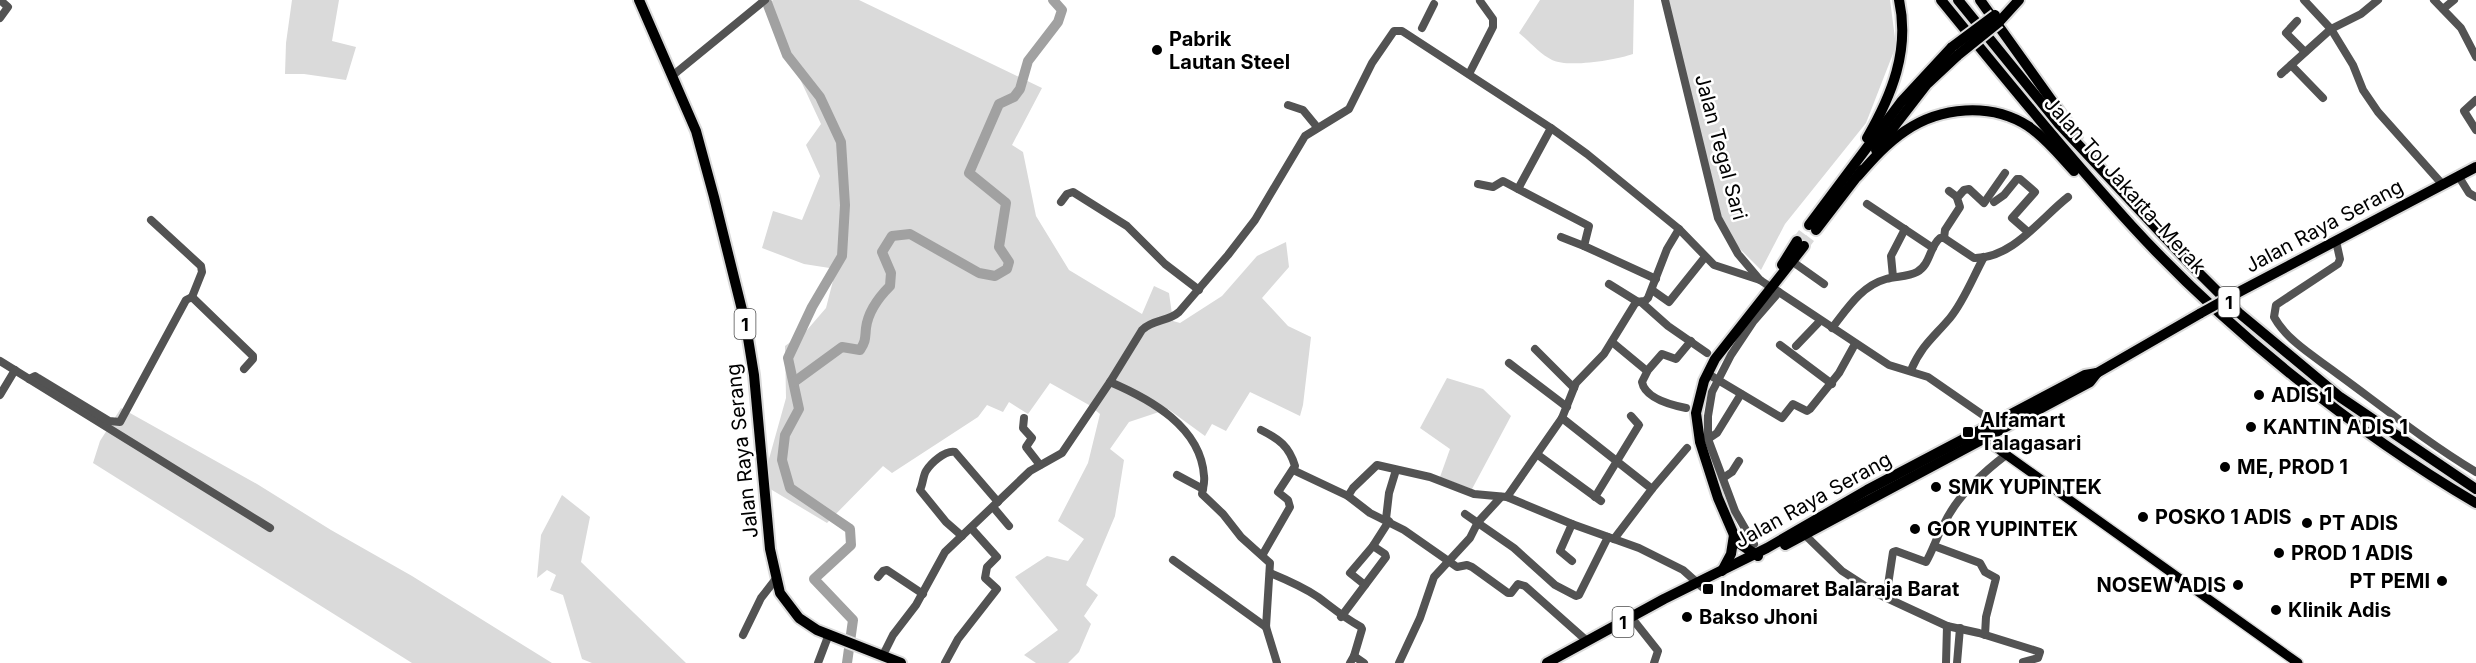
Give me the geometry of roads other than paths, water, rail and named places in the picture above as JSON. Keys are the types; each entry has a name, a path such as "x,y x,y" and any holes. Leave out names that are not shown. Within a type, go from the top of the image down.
{"highway":[{"name":"Jalan Raya Serang","path":"639,0 696,131 746,326 754,375 770,549 780,593 799,618 831,635 897,662"},
{"path":"1852,174 1890,93 1899,66 1903,35 1899,0"},
{"name":"Jalan Tol Jakarta–Merak","path":"1941,0 2054,137 2132,225 2228,320 2332,406 2476,503"},
{"name":"Jalan Tol Jakarta–Merak","path":"1958,0 2059,124 2239,313 2340,397 2476,489"},
{"path":"1980,0 2103,172"},
{"path":"1997,18 2011,0"},
{"path":"1813,227 1901,102 1955,51 2019,0"},
{"path":"1852,174 1904,131 1928,118 1959,110 1988,112 2008,117 2033,129 2112,209 2132,225"},
{"name":"Jalan Raya Serang","path":"1979,434 1993,422 2085,375 2097,373 2237,292 2476,167"},
{"path":"1726,571 1734,534 1715,489 1696,425 1699,399 1712,377 1715,359 1801,243 1793,262 1770,287"},
{"name":"Jalan Raya Serang","path":"1558,663 1759,551 1831,515 1979,434 2090,382 2097,373"},
{"name":"Jalan Raya Serang","path":"1759,551 1804,534 1831,515"},
{"path":"1734,534 1759,551"},
{"path":"1734,534 1759,551"},
{"name":"Jalan Raya Serang","path":"1547,663 1587,641 1609,633"}],"main road":[{"path":"1979,434 2298,663"}],"street":[{"path":"0,0 8,7 0,18"},
{"path":"672,76 765,0"},
{"name":"Jalan Tegal Sari","path":"1665,0 1718,218 1738,254 1770,287"},
{"path":"2304,0 2331,29 2353,64 2363,90 2378,112 2444,185"},
{"path":"2281,74 2331,29 2361,14 2378,0"},
{"path":"2434,0 2463,31 2476,57"},
{"path":"2444,9 2454,0"},
{"path":"1468,74 1493,27 1493,19 1480,1"},
{"path":"1418,33 1434,4"},
{"path":"2297,21 2286,33 2305,52"},
{"path":"879,653 922,594 938,562 1030,471 1062,453 1142,330 1150,323 1173,318 1199,290 1255,220 1305,136 1348,109 1372,63 1394,31 1418,33 1468,74 1551,128 1678,229 1705,257 1719,267 1770,287 1890,365 1911,370 1934,380 1993,422"},
{"path":"2291,64 2323,98"},
{"path":"2476,100 2464,111 2476,130"},
{"path":"1288,105 1303,110 1317,127"},
{"path":"1518,189 1551,128"},
{"path":"1994,201 2005,173"},
{"path":"2459,177 2469,193 2476,197"},
{"path":"1958,197 1966,189 1983,203 1994,201 2004,195 2017,179 2020,179 2035,192 2012,218 2028,232"},
{"path":"1478,184 1493,187 1503,181 1589,226 1584,246"},
{"path":"1944,238 1945,230 1960,207 1958,197 1949,191"},
{"path":"1061,202 1067,194 1073,192 1116,218 1165,264 1199,290"},
{"path":"1832,328 1860,293 1882,279 1918,272 1930,258 1937,240 1944,238 1974,258 1984,257 2005,250 2068,197"},
{"path":"1867,204 1933,248"},
{"path":"29,379 34,376 109,421 120,422 186,300 192,297 202,272 201,266 151,220"},
{"path":"1399,663 1420,618 1431,583 1448,560 1470,538 1478,522 1504,497 1538,454 1562,418 1578,379 1599,360 1640,302 1645,301 1678,229"},
{"path":"1893,277 1891,256 1905,229"},
{"path":"1561,237 1656,279"},
{"path":"2336,241 2340,259 2338,264 2276,306 2274,317 2279,326 2304,348 2393,415 2476,472"},
{"path":"1652,290 1669,302 1705,257"},
{"path":"1911,370 1923,347 1949,319 1959,304 1984,257"},
{"path":"1793,262 1824,284"},
{"path":"1609,284 1640,302 1707,353"},
{"path":"192,297 253,356 244,369"},
{"path":"1796,346 1820,321"},
{"path":"1686,408 1660,400 1645,390 1642,382 1647,371 1662,354 1676,359 1691,341"},
{"path":"1612,342 1647,371"},
{"path":"1712,377 1782,418 1793,404 1808,411 1832,384 1855,344"},
{"path":"1780,345 1832,384"},
{"path":"1535,350 1574,388"},
{"path":"0,361 9,377"},
{"path":"1509,363 1567,406"},
{"path":"9,377 29,379 270,528"},
{"path":"1,393 9,377"},
{"path":"1712,377 1708,439 1735,511 1759,551"},
{"path":"1110,382 1143,398 1189,434 1196,446 1203,469 1202,494 1223,514 1241,537 1263,554 1270,564 1266,627 1277,663"},
{"path":"1708,439 1717,433 1741,394"},
{"path":"1538,454 1598,499 1638,425 1631,416"},
{"path":"1024,418 1023,428 1032,438 1026,447 1040,465"},
{"path":"1562,418 1652,489"},
{"path":"1261,430 1285,444 1296,466 1278,492 1288,500 1290,507 1263,554"},
{"path":"1466,514 1514,548 1555,585 1576,596 1579,595 1611,538 1687,448"},
{"path":"962,536 946,522 920,490 927,471 949,451 955,452 996,505 1009,526"},
{"path":"1887,598 1893,552 1896,551 1924,562 1944,522 1960,498 1976,479 2006,455"},
{"path":"1723,478 1732,472 1739,461"},
{"path":"1347,496 1377,465 1430,477 1474,494 1504,497 1611,538 1676,566 1700,585"},
{"path":"1293,470 1347,496 1370,513 1387,520 1457,567 1472,567 1508,593 1521,584 1587,641"},
{"path":"1365,585 1350,573 1373,546 1387,520 1389,493 1396,470"},
{"path":"1177,475 1203,489"},
{"path":"1572,524 1560,550 1572,561"},
{"path":"945,663 958,639 997,589 985,578 987,567 997,556 971,528"},
{"path":"1804,534 1842,571 1887,598 1947,626 2040,652 2038,658 2023,662"},
{"path":"1341,617 1386,557 1373,546"},
{"path":"1934,546 1980,563 1984,572 1996,578 1986,617 1985,635"},
{"path":"1173,560 1266,627"},
{"path":"878,577 887,570 922,594"},
{"path":"1270,573 1317,596 1341,617 1362,628 1352,660 1364,663"},
{"path":"743,635 771,583 776,580"},
{"path":"1634,620 1658,651 1654,663"},
{"path":"1946,663 1947,626"},
{"path":"1957,663 1960,628"},
{"path":"818,663 831,635"}],"waterway":[{"path":"766,0 787,55 820,97 841,142 845,205 842,256 812,307 788,358 799,409 785,435 782,460 790,488 850,529 851,545 814,579 853,620 847,663"},
{"path":"794,382 842,347 860,350 872,311 890,286 891,273 882,252 892,236 910,234 979,273 995,276 1007,269 1009,262 999,247 1006,203 969,173 999,104 1014,97 1020,89 1028,61 1058,22 1062,10 1053,0"}],"tunnel":[{"path":"1797,241 1809,225"},
{"path":"1804,246 1816,230"}],"place":[{"name":"Pabrik Lautan Steel","path":"1157,50"},
{"name":"ADIS 1","path":"2259,395"},
{"name":"KANTIN ADIS 1","path":"2251,427"},
{"name":"Alfamart Talagasari","path":"1968,432"},
{"name":"ME, PROD 1","path":"2225,467"},
{"name":"SMK YUPINTEK","path":"1936,487"},
{"name":"POSKO 1 ADIS","path":"2143,517"},
{"name":"PT ADIS","path":"2307,523"},
{"name":"GOR YUPINTEK","path":"1915,529"},
{"name":"PROD 1 ADIS","path":"2279,553"},
{"name":"PT PEMI","path":"2442,581"},
{"name":"NOSEW ADIS","path":"2238,585"},
{"name":"Indomaret Balaraja Barat","path":"1708,589"},
{"name":"Klinik Adis","path":"2276,610"},
{"name":"Bakso Jhoni","path":"1687,617"}]}
